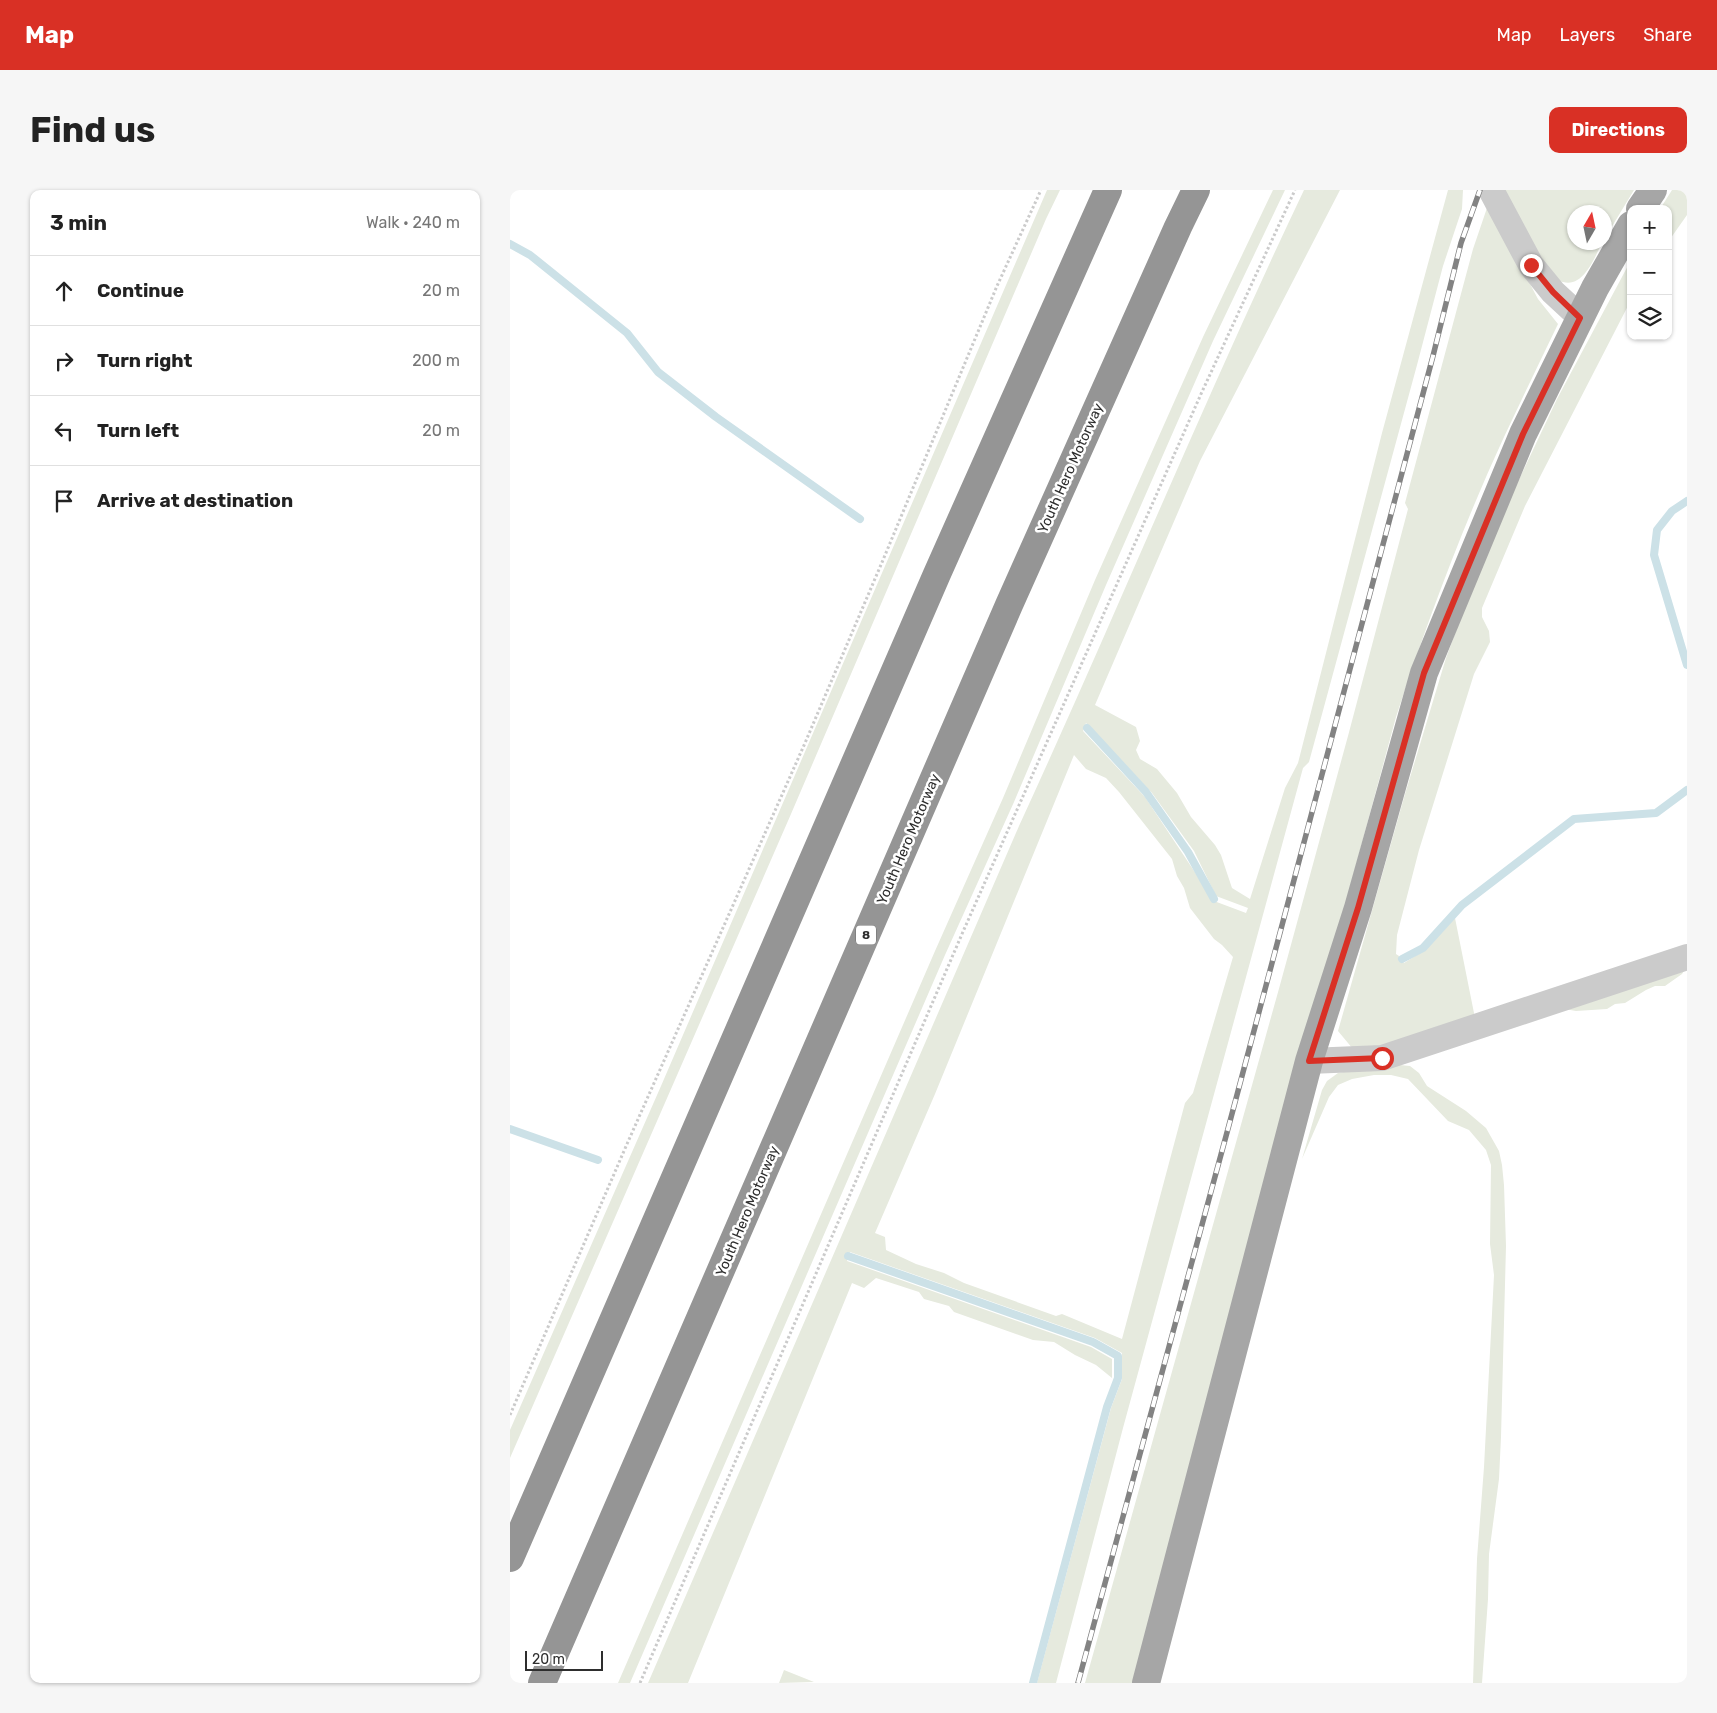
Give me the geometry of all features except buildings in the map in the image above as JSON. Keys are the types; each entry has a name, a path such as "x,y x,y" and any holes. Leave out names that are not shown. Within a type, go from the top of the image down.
{"highway":[{"path":"510,1558 933,583 1108,190"},
{"name":"Youth Hero Motorway","path":"542,1683 1005,614 1196,190"}],"main road":[{"path":"1643,205 1653,190"},
{"path":"1146,1683 1309,1061 1358,908 1424,673 1523,434 1595,288 1627,232"}],"street":[{"path":"1491,190 1531,265 1553,292 1580,318"},
{"path":"1309,1061 1382,1058 1687,957"}],"path":[{"path":"510,1415 887,552 997,286 1040,190"},
{"path":"640,1683 962,934 1201,394 1295,190"}],"shaded area":[{"path":"1047,190 1060,190 791,814 510,1458 510,1430 661,1086"},
{"path":"1273,190 1285,190 1213,341 630,1683 618,1683 1003,798 1095,580 1203,337"},
{"path":"1304,190 1340,190 1200,461 1095,705 1136,727 1140,741 1136,750 1140,759 1157,769 1177,793 1191,817 1221,855 1232,888 1250,899 1285,788 1298,763 1382,433 1448,190 1463,190 1462,209 1443,266 1309,762 1303,768 1123,1428 1056,1683 1037,1683 1111,1408 1122,1379 1122,1353 1095,1338 850,1252 847,1261 1091,1347 1112,1359 1112,1378 1096,1365 1054,1342 1033,1340 954,1312 949,1306 924,1299 919,1292 876,1278 864,1288 852,1283 688,1683 648,1683 1019,826","holes":["1086,723 1152,793 1194,851 1216,896 1248,908 1246,913 1214,901 1145,797 1083,731","1074,755 1086,769 1106,778 1172,859 1190,908 1214,939 1233,957 1193,1093 1185,1103 1122,1339 1062,1314 1056,1316 916,1264 886,1250 885,1237 875,1233 935,1094"]},
{"path":"1498,190 1634,190 1612,226 1612,205 1567,205 1567,250 1598,250 1588,270 1577,280 1570,283 1562,282 1553,276"},
{"path":"1672,190 1687,190 1687,215 1672,236 1672,205 1663,205"},
{"path":"1488,205 1538,299 1558,324 1504,437 1474,506 1420,646 1396,717 1135,1683 1085,1683 1348,736 1408,509 1405,503 1473,249"},
{"path":"1627,268 1627,308 1525,506 1482,608 1482,617 1489,631 1490,642 1474,674 1419,850 1397,935 1396,954 1404,963 1425,950 1455,918 1475,1018 1411,1043 1353,1049 1338,1031 1405,794 1446,658 1507,505 1557,399"},
{"path":"1687,966 1682,974 1665,986 1655,986 1625,1003 1615,1004 1607,1009 1576,1011 1559,1008"},
{"path":"1390,1064 1410,1066 1419,1073 1427,1086 1466,1111 1486,1128 1499,1151 1502,1165 1506,1246 1501,1437 1499,1479 1489,1554 1482,1683 1473,1683 1477,1559 1494,1275 1490,1244 1491,1165 1486,1150 1469,1130 1448,1121 1408,1079 1391,1075 1374,1075 1352,1079 1338,1085 1329,1097 1302,1159 1322,1090 1327,1081 1338,1073"},
{"path":"784,1670 814,1682 779,1683"}],"waterway":[{"path":"510,244 530,255 627,333 658,372 716,417 860,519"},
{"path":"1687,501 1672,511 1657,530 1654,555 1687,665"},
{"path":"1087,728 1146,792 1188,852 1214,899"},
{"path":"1402,959 1423,948 1462,905 1574,819 1656,813 1687,790"},
{"path":"510,1129 598,1160"},
{"path":"848,1256 1093,1342 1118,1356 1118,1378 1107,1407 1033,1683"}],"railway":[{"path":"1078,1683 1229,1125 1433,356 1461,243 1480,190"}],"route":[{"path":"1382,1058 1309,1061 1358,908 1424,673 1523,434 1580,318 1553,292 1531,265"}]}
